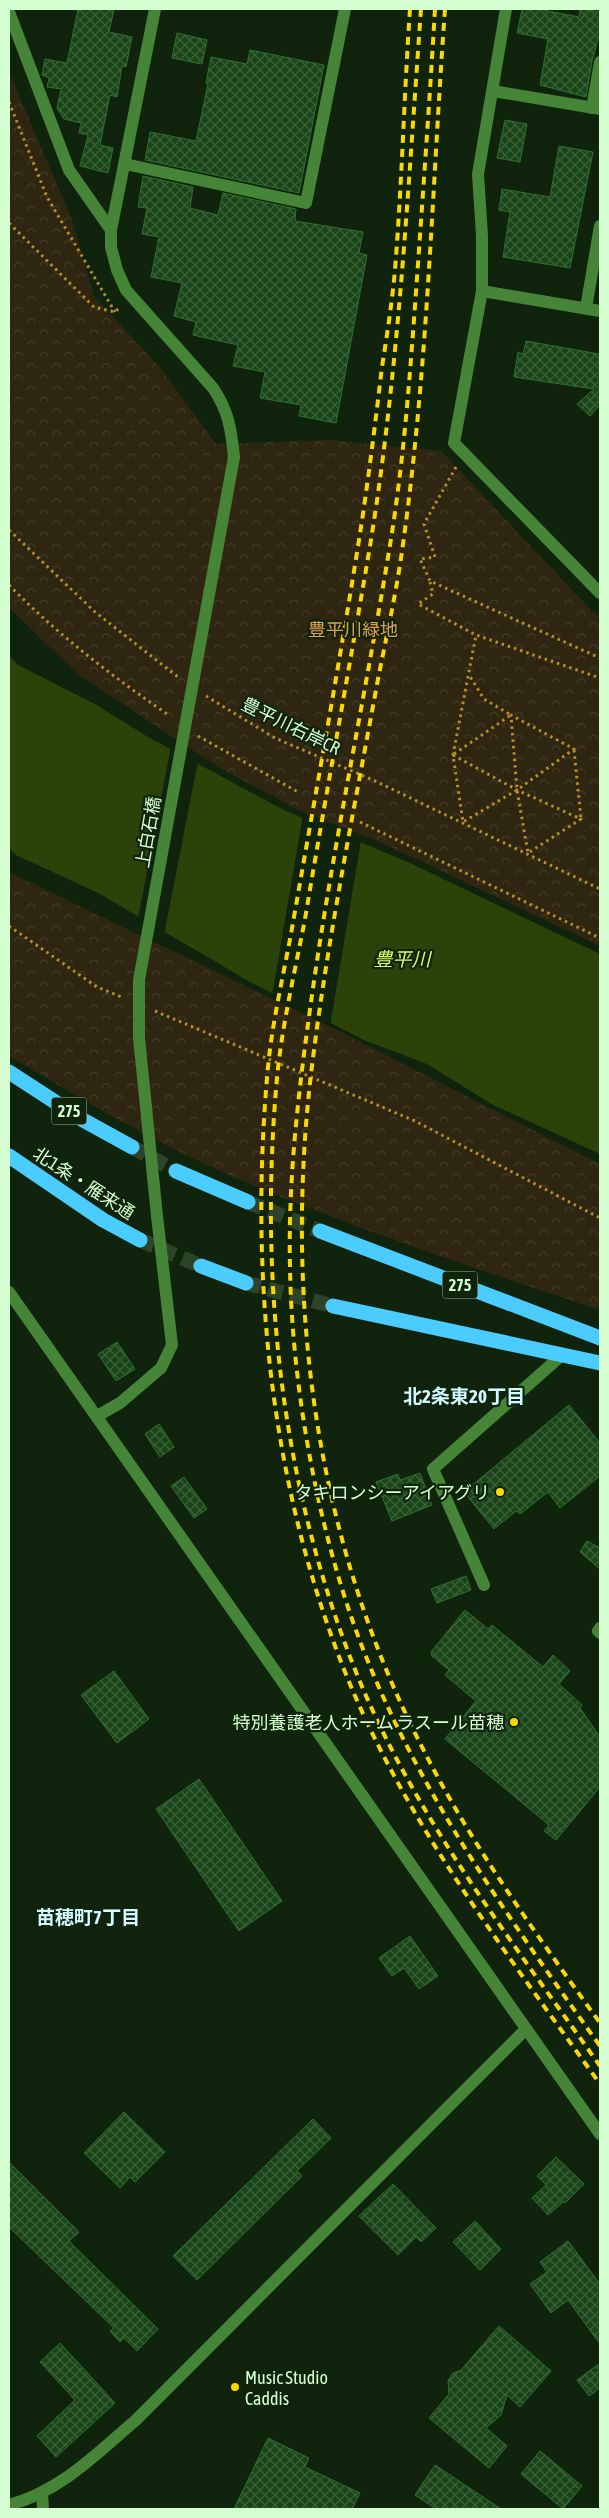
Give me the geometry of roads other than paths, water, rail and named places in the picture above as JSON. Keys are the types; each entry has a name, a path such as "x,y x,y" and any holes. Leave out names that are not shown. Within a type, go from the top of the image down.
{"highway":[{"name":"275","path":"9,1072 84,1120 132,1147"},
{"name":"北1条・雁来通","path":"9,1156 103,1220 140,1240"},
{"path":"176,1171 248,1202"},
{"name":"275","path":"320,1231 600,1338"},
{"path":"201,1266 246,1283"},
{"path":"333,1306 600,1362"}],"street":[{"path":"111,230 155,9"},
{"path":"125,164 306,203 346,9"},
{"path":"506,9 478,174 482,236 482,291 454,443 600,593"},
{"path":"9,12 69,170 111,230"},
{"path":"493,91 596,108 600,62"},
{"path":"586,308 600,226"},
{"name":"上白石橋","path":"97,1416 120,1403 161,1368 172,1345 139,1038 139,980 234,457 230,426 224,406 213,388 126,290 117,270 111,247 111,230"},
{"path":"482,291 600,310"},
{"path":"9,1292 600,2134"},
{"path":"484,1585 434,1469 562,1355"},
{"path":"600,1628 598,1632 600,1633"},
{"path":"9,2505 42,2493 73,2475 136,2420 526,2029"},
{"path":"42,2493 43,2509"}],"water":[{"name":"豊平川","path":"9,656 18,665 95,704 148,737 284,810 410,863 600,954 600,1154 493,1105 427,1064 366,1041 250,982 100,894 16,855 9,848"}],"tunnel":[{"path":"132,1147 176,1171"},
{"path":"248,1202 320,1231"},
{"path":"140,1240 201,1266"},
{"path":"246,1283 333,1306"}],"railway":[{"path":"410,9 395,270 391,307 344,634 269,1058 262,1153 261,1228 264,1303 271,1377 282,1451 298,1524 318,1596 343,1667 368,1724 426,1832 493,1934 600,2084"},
{"path":"421,9 402,278 380,479 362,593 279,1058 272,1152 271,1226 274,1301 281,1374 292,1448 307,1520 327,1592 352,1662 402,1770 432,1821 497,1921 600,2066"},
{"path":"435,9 413,336 395,515 326,905 300,1084 290,1207 290,1268 296,1367 312,1470 323,1521 352,1619 369,1664 392,1715 444,1814 504,1908 600,2046"},
{"path":"445,9 424,344 403,544 342,876 317,1024 311,1074 304,1161 302,1247 306,1334 317,1420 333,1505 357,1589 386,1670 423,1749 462,1820 506,1889 600,2023"}],"place":[{"name":"タキロンシーアイアグリ","path":"500,1492"},
{"name":"特別養護老人ホーム ラスール苗穂","path":"514,1722"},
{"name":"Music Studio Caddis","path":"235,2387"}],"district":[{"name":"北2条東20丁目","path":"464,1396"},
{"name":"苗穂町7丁目","path":"88,1917"}],"park label":[{"name":"豊平川緑地","path":"353,629"}]}
